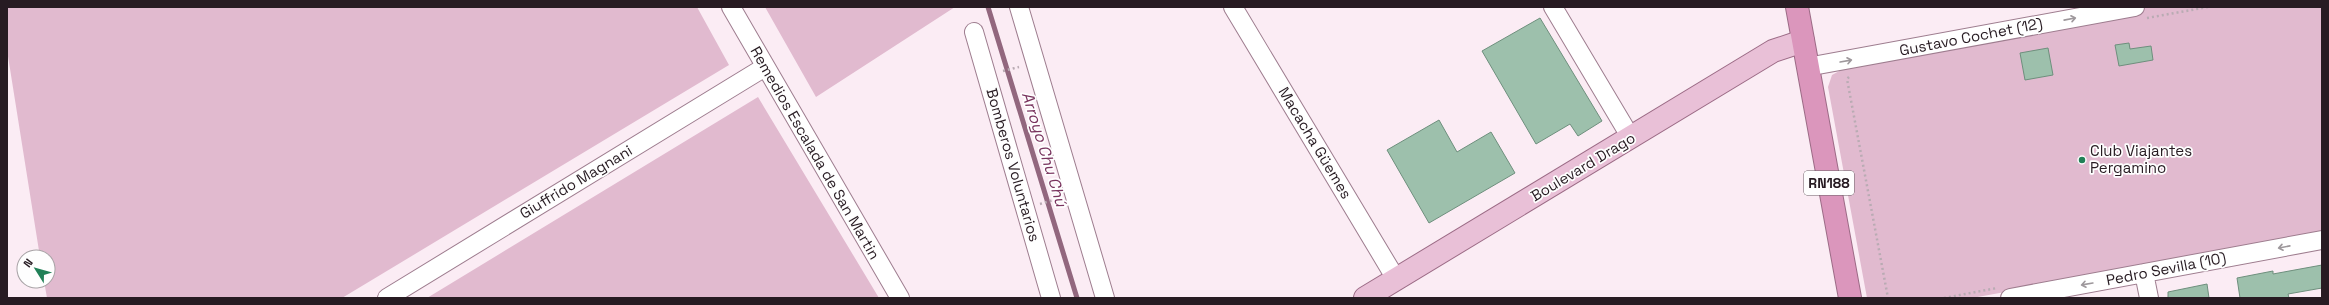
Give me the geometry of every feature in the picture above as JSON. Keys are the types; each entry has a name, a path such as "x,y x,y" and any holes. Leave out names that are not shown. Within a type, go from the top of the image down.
{"highway":[{"name":"RN188","path":"1797,7 1850,298"}],"main road":[{"name":"Boulevard Drago","path":"1365,298 1773,51 1803,41"}],"street":[{"name":"Remedios Escalada de San Martin","path":"731,7 900,298"},
{"path":"1019,7 1104,298"},
{"name":"Macacha Güemes","path":"1233,7 1396,279"},
{"path":"1553,7 1631,138"},
{"name":"Gustavo Cochet (12)","path":"1807,68 2135,7"},
{"name":"Bomberos Voluntarios","path":"974,32 1051,298"},
{"name":"Giuffrido Magnani","path":"387,298 765,67"},
{"name":"Pedro Sevilla (10)","path":"2010,298 2322,240"},
{"path":"2144,274 2149,298"}],"path":[{"path":"1850,60 1853,72 1847,79 1888,298"},
{"path":"997,73 1018,67"},
{"path":"1035,205 1056,199"}],"shaded area":[{"path":"7,7 697,7 729,65 342,298 47,298 45,289 56,289 56,249 39,249 7,50"},
{"path":"765,7 955,7 816,97"},
{"name":"Club Viajantes Pergamino","path":"2091,7 2322,7 2322,234 1972,298 1867,298 1828,87 1832,75 1843,69"},
{"path":"758,97 879,298 427,298"}],"building":[{"path":"1540,18 1602,121 1578,136 1570,124 1536,144 1482,51"},
{"path":"2129,43 2130,49 2151,46 2153,60 2119,66 2115,45"},
{"path":"2048,48 2053,75 2025,80 2020,53"},
{"path":"1439,120 1457,152 1491,132 1515,173 1429,223 1387,150"},
{"path":"2322,265 2322,288 2288,294 2289,298 2240,298 2237,278 2273,271 2273,274"},
{"path":"2207,284 2209,298 2168,298 2168,292"}],"waterway":[{"name":"Arroyo Chu Chú","path":"988,7 1077,298"}],"place":[{"name":"Club Viajantes Pergamino","path":"2082,160"}]}
